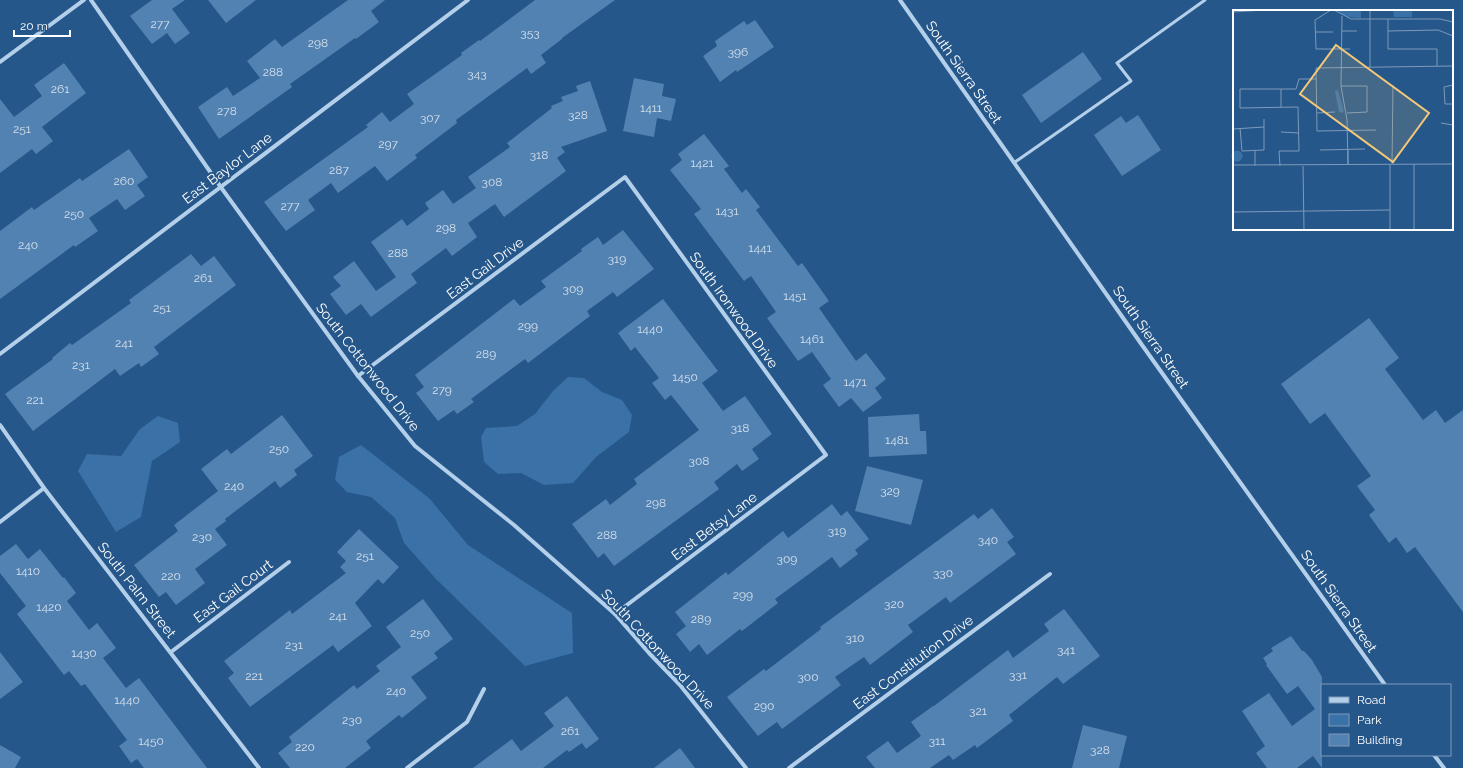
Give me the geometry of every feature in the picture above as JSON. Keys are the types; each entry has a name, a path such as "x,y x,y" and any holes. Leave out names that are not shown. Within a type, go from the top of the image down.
{"street":[{"path":"0,62 84,0"},
{"name":"South Cottonwood Drive","path":"91,0 220,186 358,376 415,446 514,525 615,614 649,653 680,685 746,768"},
{"name":"East Baylor Lane","path":"0,354 220,186 468,0"},
{"name":"South Sierra Street","path":"900,0 1142,345 1384,684"},
{"name":"East Gail Drive","path":"358,376 625,177"},
{"name":"South Ironwood Drive","path":"625,177 826,455"},
{"name":"South Palm Street","path":"0,425 44,488 259,768"},
{"name":"East Betsy Lane","path":"615,614 826,455"},
{"path":"0,522 44,488"},
{"name":"East Gail Court","path":"171,652 289,562"},
{"name":"East Constitution Drive","path":"789,768 1050,574"},
{"path":"407,768 467,722 484,689"},
{"path":"1435,756 1444,768"}],"lane":[{"path":"1015,162 1131,81 1117,63 1205,0"}],"green space":[{"path":"568,377 584,378 602,392 622,400 632,415 629,432 596,457 573,483 544,485 521,473 498,474 484,462 481,437 486,428 517,426 535,414 553,391"},
{"path":"158,416 178,423 180,442 152,461 141,517 116,532 78,471 87,454 121,456 140,429"},
{"path":"361,445 429,498 468,545 572,613 573,653 525,666 436,579 404,543 395,518 371,497 347,492 335,480 339,457"}],"building":[{"path":"152,0 185,0 172,9 190,33 175,44 167,33 152,44 130,16"},
{"path":"208,0 256,0 226,23"},
{"path":"348,0 385,0 371,11 379,22 290,84 292,87 219,139 198,107 227,87 233,96 260,78 247,61 275,39 282,47"},
{"path":"535,0 615,0 541,55 546,63 531,74 527,68 456,120 457,123 415,155 417,158 387,181 375,166 338,193 331,183 308,200 315,210 286,231 264,202 368,127 366,125 382,112 390,122 414,104 407,94"},
{"path":"755,20 774,47 737,72 736,70 720,82 703,56 717,46 715,41 744,21 747,25"},
{"path":"1083,52 1102,79 1041,123 1022,95"},
{"path":"64,63 86,93 42,127 53,141 36,154 32,149 0,173 0,99 14,117 42,96 34,85"},
{"path":"634,78 664,84 662,96 676,99 671,121 657,118 654,137 623,131"},
{"path":"590,81 607,131 561,147 565,152 557,158 566,171 504,217 495,204 468,223 477,237 452,256 446,248 411,274 417,283 371,317 361,304 346,315 330,294 341,286 333,277 354,261 376,291 396,277 371,242 402,219 407,226 429,209 425,203 443,190 453,204 476,188 468,177 510,147 507,143 552,108 551,106 563,101 561,97 578,91 576,86"},
{"path":"1138,115 1161,150 1122,176 1094,135 1121,116 1126,123"},
{"path":"704,134 729,166 724,169 742,193 746,189 760,207 756,210 798,266 802,263 829,301 819,308 856,361 866,353 886,379 875,388 882,398 863,412 851,398 839,407 823,385 831,379 812,352 798,361 767,318 776,312 751,276 744,281 694,214 701,209 670,170 682,160 678,154"},
{"path":"129,149 148,177 137,185 145,196 125,210 117,199 89,218 98,231 75,247 74,245 0,299 0,231 32,207 34,210 80,178 82,181"},
{"path":"623,230 654,269 617,297 613,292 587,311 590,316 528,363 525,359 471,399 474,402 457,414 454,410 438,421 416,393 424,387 415,375 514,299 520,306 546,287 541,281 582,251 581,249 598,237 603,245"},
{"path":"191,254 201,266 214,256 236,285 154,347 159,354 141,367 139,363 120,376 115,369 33,431 5,394 53,359 52,358 70,343 72,345 131,303 129,300"},
{"path":"663,299 718,371 702,383 723,411 745,396 772,434 752,449 759,459 742,471 737,464 714,482 719,489 614,566 604,553 598,558 572,524 606,499 610,505 637,484 634,479 699,430 671,395 665,400 652,383 659,378 635,347 631,351 618,333"},
{"path":"1369,318 1399,358 1385,369 1423,420 1436,410 1445,423 1463,410 1463,612 1415,547 1407,553 1396,537 1389,543 1369,515 1375,510 1357,486 1371,476 1325,413 1310,424 1281,384"},
{"path":"919,414 920,431 926,431 927,454 869,457 868,417"},
{"path":"282,415 313,456 294,470 297,475 280,488 275,481 225,519 226,521 215,529 227,545 195,569 205,583 176,605 166,592 159,597 134,565 178,531 174,525 218,491 201,469 227,449 231,454"},
{"path":"867,466 923,480 911,525 855,511"},
{"path":"832,504 841,516 847,511 869,539 855,550 858,554 840,568 832,557 775,599 778,603 742,631 740,629 707,655 699,644 690,652 676,634 686,626 675,612 726,572 728,575 783,531 788,538"},
{"path":"992,508 1014,537 1007,542 1016,554 950,603 946,597 908,625 913,632 870,665 864,657 835,677 841,685 782,729 777,722 758,736 727,697 764,669 766,671 821,629 820,627 974,514 978,519"},
{"path":"359,529 399,567 383,584 378,579 355,603 372,626 338,652 333,645 250,707 228,678 234,673 224,661 290,610 292,614 346,573 340,567 346,561 337,552"},
{"path":"16,544 28,559 40,549 63,578 64,577 76,593 67,601 89,630 97,623 116,648 103,658 126,688 139,678 207,768 144,768 137,759 131,763 119,746 127,740 85,684 81,686 69,671 64,675 17,614 26,606 0,573 0,556"},
{"path":"423,599 453,639 434,653 438,658 411,677 427,698 402,718 399,715 366,741 371,748 345,768 290,768 278,753 292,742 289,737 354,685 357,689 380,671 376,666 401,647 386,627"},
{"path":"1064,609 1100,656 1063,684 1057,677 1009,715 1013,721 977,748 975,745 953,760 949,755 930,768 875,768 866,757 888,741 897,753 921,736 911,722 1008,650 1013,658 1049,631 1044,624"},
{"path":"1291,636 1302,651 1304,651 1312,660 1322,677 1322,768 1313,756 1297,768 1267,768 1256,753 1265,746 1242,711 1269,693 1292,726 1315,709 1298,686 1287,694 1266,665 1267,664 1263,658 1273,651 1271,648"},
{"path":"0,652 23,682 0,699"},
{"path":"567,696 599,739 586,749 582,743 569,752 567,750 543,768 473,768 512,739 521,751 554,726 544,713"},
{"path":"1083,725 1127,736 1119,768 1072,768"},
{"path":"0,745 21,757 15,768 0,768"},
{"path":"680,748 695,768 654,768"}]}
